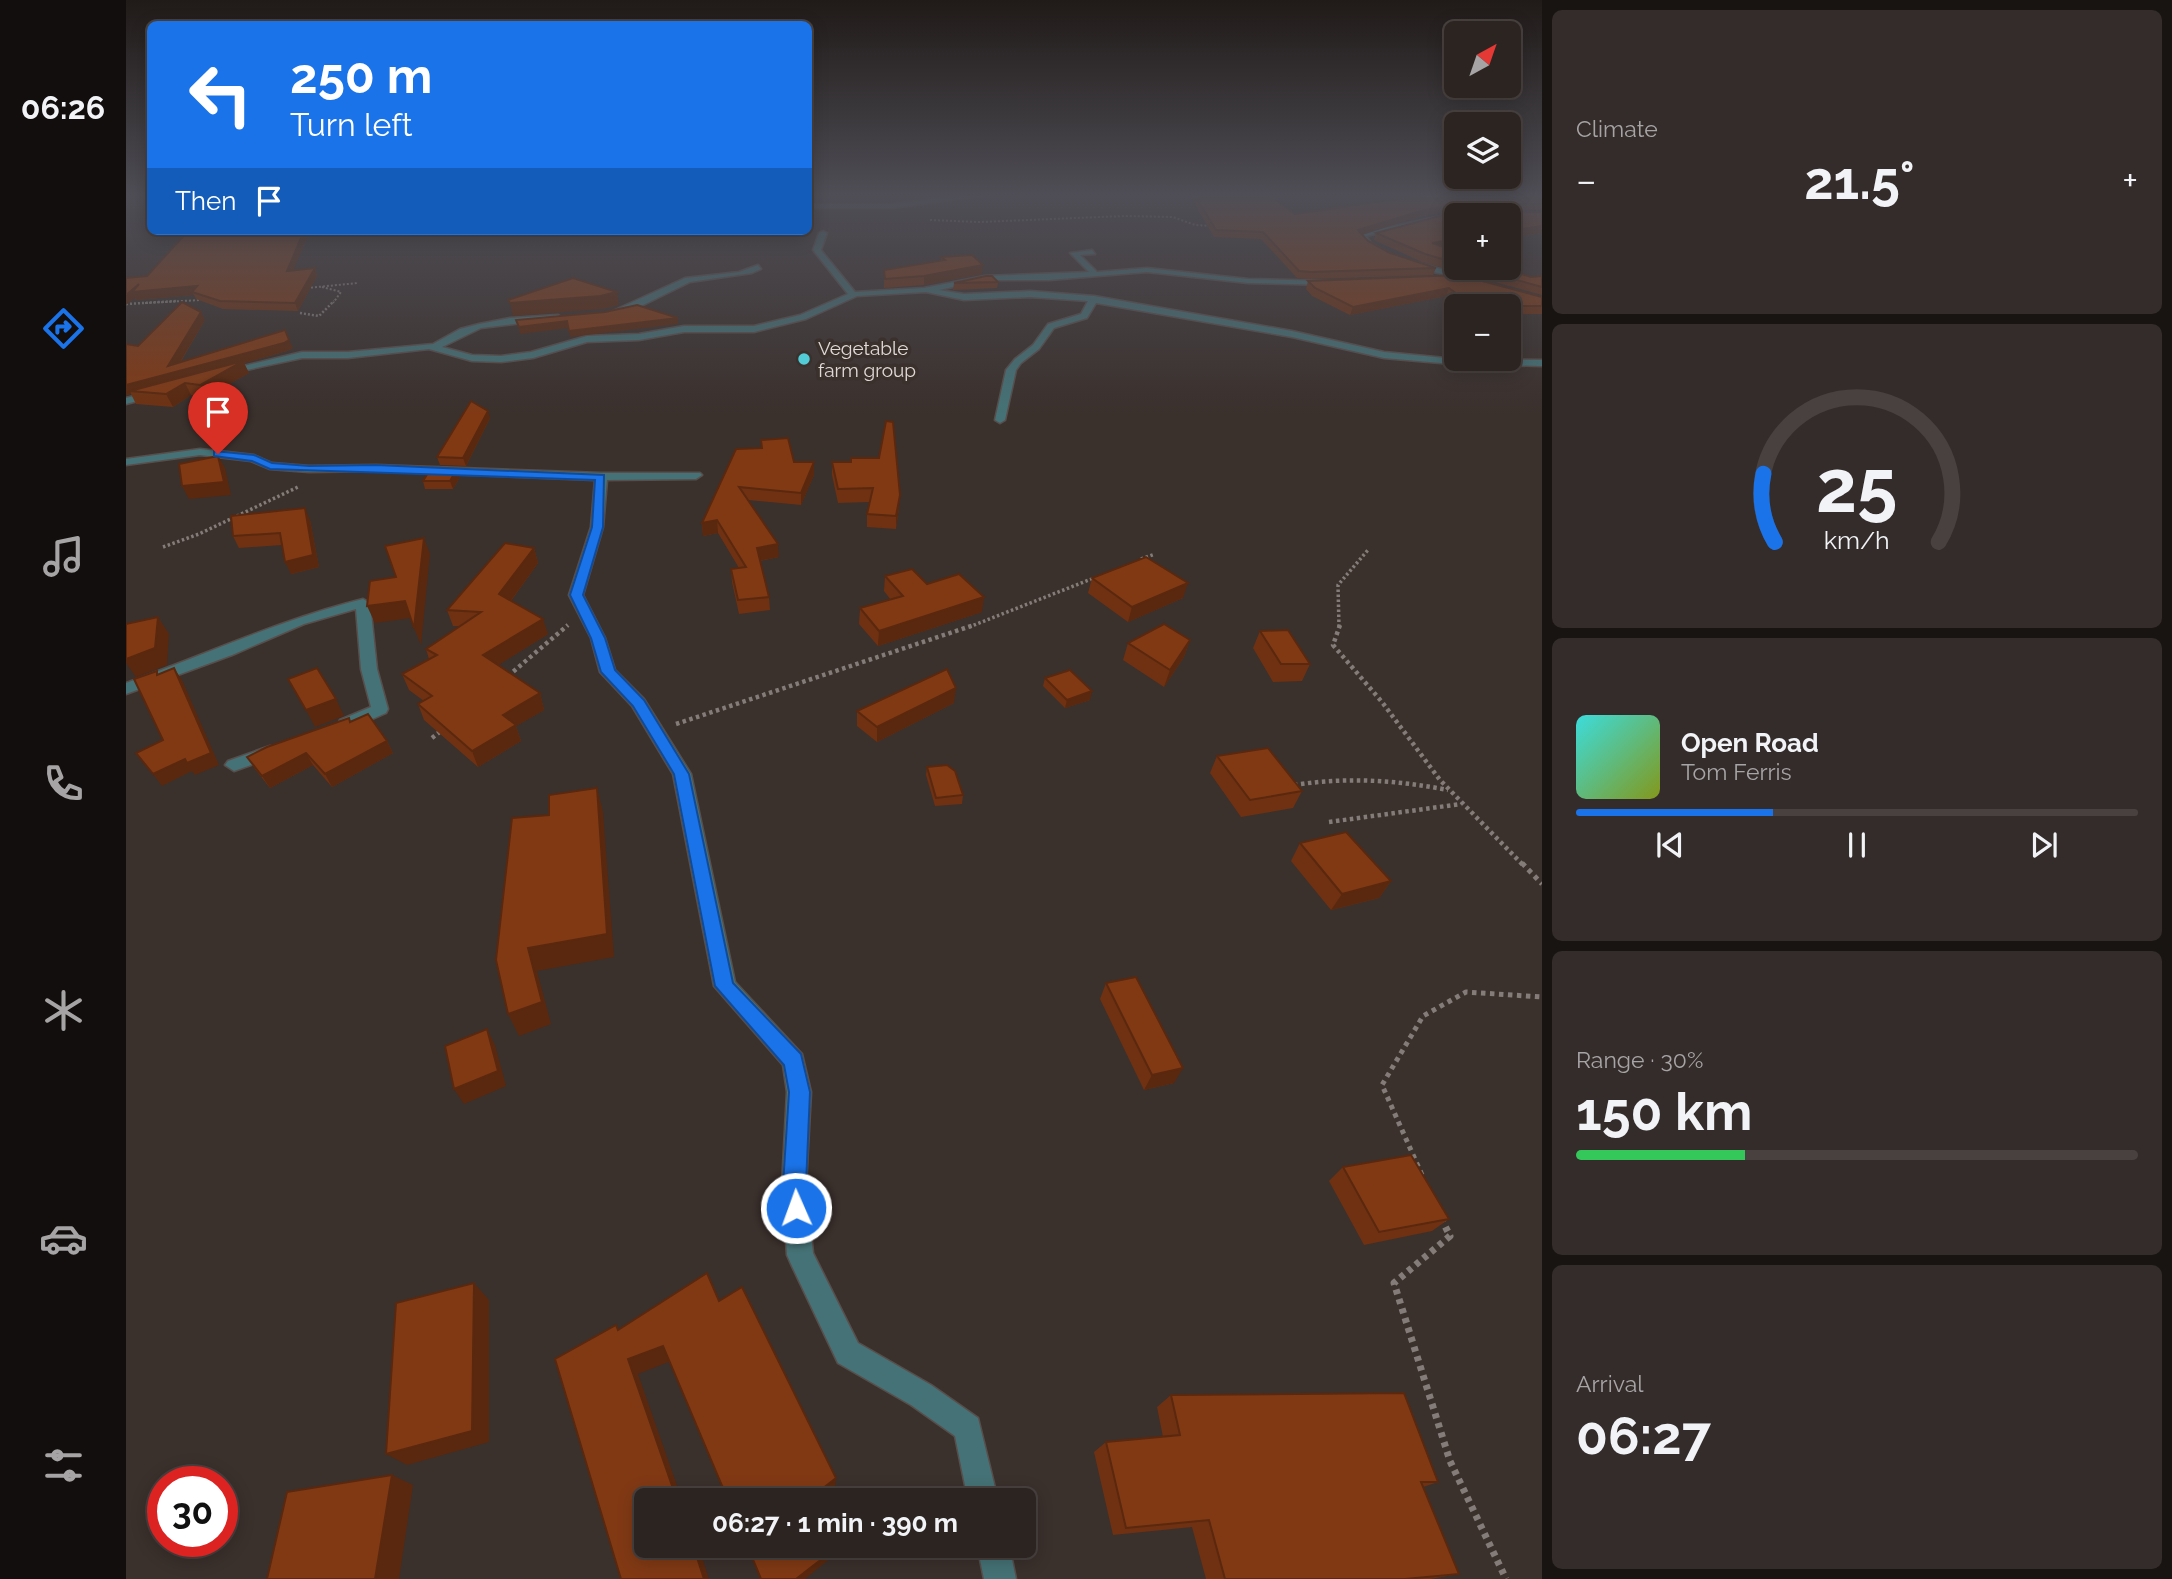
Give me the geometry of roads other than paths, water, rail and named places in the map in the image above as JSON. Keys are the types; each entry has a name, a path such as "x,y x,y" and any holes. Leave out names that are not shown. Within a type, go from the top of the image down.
{"street":[{"path":"611,312 647,301 666,288 685,281 714,275 742,276 757,268"},
{"path":"831,268 853,295"},
{"path":"1089,268 1094,273"},
{"path":"217,374 295,356 348,355 402,347 435,347 472,358 501,359 533,355 562,344 587,339 639,337 684,329 754,329 803,317 853,295 925,290 976,279 1049,278 1147,270 1248,281 1343,282"},
{"path":"1438,280 1444,279"},
{"path":"1472,280 1488,284"},
{"path":"925,290 964,297 1030,294 1094,299 1292,334 1351,350 1384,355 1542,363"},
{"path":"1000,420 1011,370 1036,347 1051,326 1084,316 1094,299"},
{"path":"435,347 463,330 483,324 522,318 567,317"},
{"path":"126,401 172,388"},
{"path":"126,462 201,452 254,458 270,466 329,469 376,468 601,477 696,475"},
{"path":"601,477 597,527 576,595 598,638 608,672 638,703 681,774 724,986 794,1061 799,1092 794,1185 800,1255 848,1353 921,1395 968,1428 980,1488"},
{"path":"126,689 227,652 299,621 363,603 369,669 380,709 325,732"},
{"path":"234,765 286,746"},
{"path":"996,1558 1000,1579"}],"place":[{"name":"Vegetable farm group","path":"804,359"}]}
